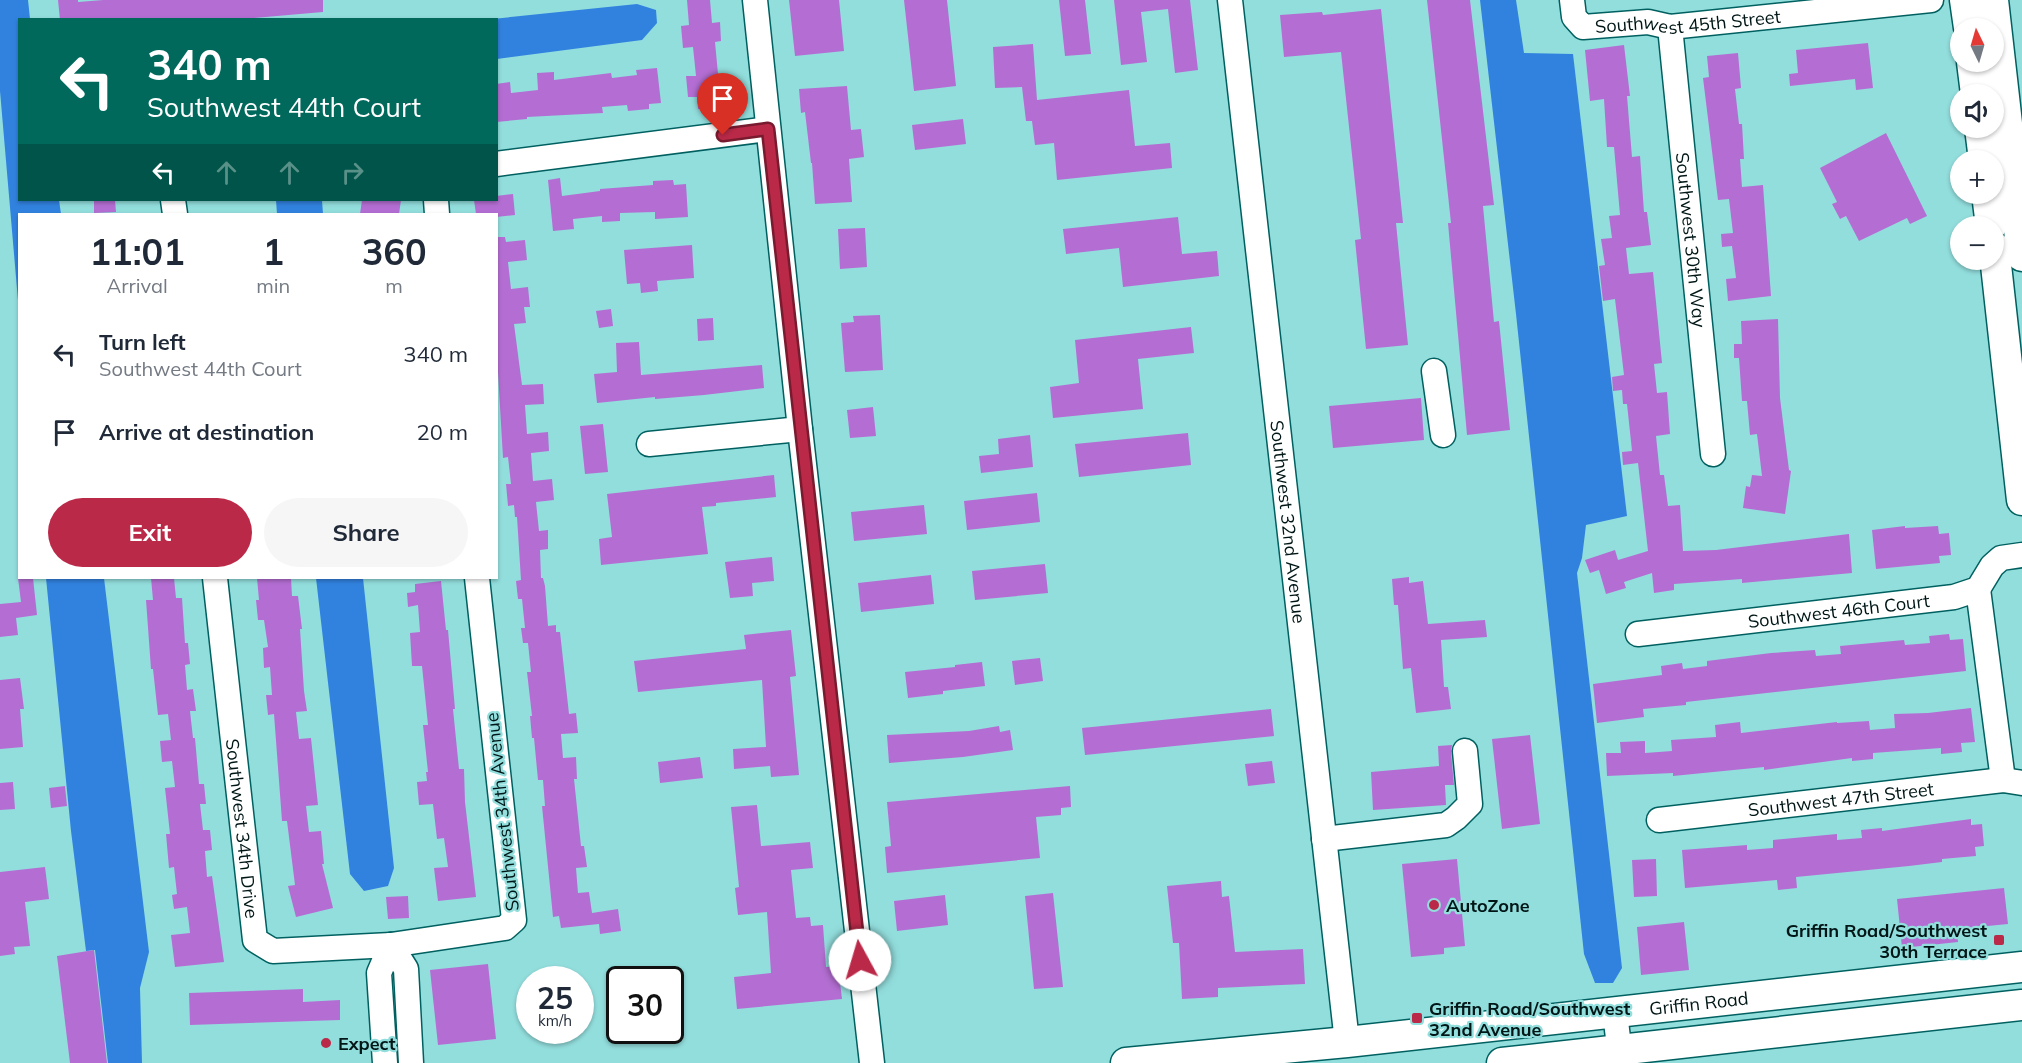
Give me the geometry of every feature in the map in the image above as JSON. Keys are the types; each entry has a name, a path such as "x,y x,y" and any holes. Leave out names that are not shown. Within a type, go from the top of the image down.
{"main road":[{"path":"1965,0 1968,18"},
{"path":"1994,0 2022,256"},
{"path":"1997,270 2022,500"},
{"name":"Griffin Road","path":"1126,1063 1347,1042 2022,967"},
{"name":"Griffin Road","path":"1502,1063 1620,1056 2022,1005"},
{"path":"1326,1063 1347,1042"}],"street":[{"path":"755,0 800,429 872,1063"},
{"name":"Southwest 32nd Avenue","path":"1230,0 1347,1042"},
{"name":"Southwest 45th Street","path":"1572,0 1574,17 1583,27 1648,22 1670,27 1741,10 1931,0"},
{"name":"Southwest 30th Way","path":"1670,27 1713,454"},
{"path":"498,164 768,129"},
{"path":"1434,371 1443,435"},
{"path":"649,444 800,429"},
{"path":"2012,782 1978,589 1992,566 2001,558 2022,555"},
{"name":"Southwest 34th Drive","path":"215,579 255,940 273,951 391,945"},
{"name":"Southwest 34th Avenue","path":"391,945 505,928 514,920 477,579"},
{"name":"Southwest 46th Court","path":"1638,634 1954,597 1978,589"},
{"path":"1324,839 1446,825 1470,804 1465,750"},
{"name":"Southwest 47th Street","path":"1659,820 2012,782"},
{"path":"385,1063 379,973 391,945"},
{"path":"391,945 406,969 411,1063"},
{"path":"1615,1013 1620,1056"}],"water":[{"path":"0,0 28,0 30,18 18,18 18,201 59,201 61,213 18,213 18,300 0,91"},
{"path":"1480,0 1516,0 1524,53 1573,54 1627,516 1586,525 1582,558 1577,573 1622,968 1613,983 1595,983 1584,954"},
{"path":"637,4 656,10 657,23 642,40 498,59 498,18"},
{"path":"276,201 322,201 323,213 277,213"},
{"path":"46,579 104,579 149,952 140,988 142,1063 108,1063 95,950 86,951 71,831"},
{"path":"316,579 363,579 394,868 388,886 364,891 350,874"}],"building":[{"path":"58,0 78,0 78,2 323,0 323,12 255,18 60,18"},
{"path":"687,0 710,0 712,23 720,22 721,41 715,42 718,74 724,74 726,95 720,95 721,107 698,109 697,97 688,97 686,76 696,76 693,47 683,48 681,26 689,25"},
{"path":"789,0 839,0 844,51 795,56"},
{"path":"904,0 947,0 956,86 914,91"},
{"path":"1059,0 1085,0 1091,54 1065,56"},
{"path":"1114,0 1190,0 1198,70 1175,73 1168,9 1141,12 1147,62 1121,65"},
{"path":"1427,0 1470,0 1494,205 1483,206 1494,322 1499,321 1510,430 1467,435 1448,223 1451,223"},
{"path":"1381,9 1403,223 1396,223 1408,345 1366,349 1355,240 1361,239 1341,52 1284,57 1280,15 1322,12 1323,15"},
{"path":"1868,43 1873,88 1856,90 1855,79 1790,86 1789,74 1798,73 1796,50"},
{"path":"1033,44 1037,100 1129,90 1135,146 1170,143 1172,168 1057,180 1054,143 1035,145 1032,121 1026,121 1022,87 995,88 993,47"},
{"path":"1624,45 1630,96 1627,96 1632,157 1640,156 1644,212 1647,212 1651,245 1626,248 1629,274 1653,272 1662,363 1654,364 1657,393 1667,392 1670,434 1656,436 1660,475 1664,475 1668,506 1680,505 1683,551 1716,550 1849,534 1852,573 1742,583 1742,579 1674,584 1674,590 1654,593 1652,573 1624,582 1626,588 1606,594 1599,570 1590,573 1585,560 1615,550 1618,560 1648,551 1638,463 1623,465 1622,452 1632,451 1627,404 1623,404 1622,390 1613,391 1612,377 1624,375 1615,299 1603,301 1599,266 1605,265 1601,239 1612,238 1609,216 1620,215 1614,147 1607,147 1604,99 1590,101 1585,50"},
{"path":"1738,53 1741,88 1735,89 1739,124 1742,124 1744,159 1740,159 1742,187 1763,185 1771,296 1728,301 1726,279 1736,278 1732,246 1722,247 1721,234 1733,233 1729,199 1718,200 1703,78 1709,77 1707,56"},
{"path":"657,68 661,103 649,104 649,109 628,111 627,105 602,107 603,113 527,117 527,119 498,122 498,84 510,82 511,93 538,90 537,73 554,72 554,80 611,73 612,78 637,75 636,70"},
{"path":"847,86 851,130 861,129 864,157 849,159 852,202 815,204 805,112 801,113 799,89"},
{"path":"963,119 966,144 915,150 912,125"},
{"path":"1886,133 1927,216 1910,224 1907,218 1859,241 1846,216 1840,219 1832,204 1837,202 1820,168"},
{"path":"560,178 562,196 600,191 600,189 653,185 653,181 673,180 674,185 686,184 688,217 655,219 655,212 620,213 620,221 602,222 602,216 573,219 574,229 553,231 548,180"},
{"path":"513,194 515,215 498,217 498,213 476,213 474,201 498,201 498,196"},
{"path":"94,201 115,201 116,212 94,213"},
{"path":"362,201 401,201 399,213 360,213"},
{"path":"1178,217 1182,254 1217,251 1219,276 1123,287 1119,248 1066,254 1063,229"},
{"path":"865,228 867,267 840,269 838,229"},
{"path":"498,237 505,237 506,242 525,240 527,260 508,262 511,289 528,287 530,307 524,307 526,323 514,324 522,385 543,384 544,404 525,405 527,434 548,432 549,451 531,453 533,481 552,479 554,500 536,502 539,531 548,530 548,549 540,550 541,578 545,586 548,626 556,625 556,632 560,632 569,714 576,713 578,733 561,734 563,758 576,757 577,779 574,779 581,846 584,846 587,867 576,868 578,893 589,892 592,913 618,909 621,931 600,934 599,924 561,928 559,916 553,917 542,806 545,806 543,780 538,780 534,738 532,738 527,672 531,672 528,643 523,643 521,628 525,628 522,599 518,599 516,581 521,580 517,517 515,517 514,505 508,506 506,484 511,484 508,457 503,458 498,372"},
{"path":"692,245 694,278 657,281 658,291 641,293 640,283 627,284 624,250"},
{"path":"611,309 613,326 599,328 596,311"},
{"path":"880,315 883,370 845,372 841,323 854,322 853,316"},
{"path":"713,318 714,340 698,341 697,319"},
{"path":"1778,319 1780,398 1789,470 1791,471 1785,514 1743,508 1746,486 1750,487 1752,475 1762,476 1757,434 1750,435 1747,401 1742,401 1739,358 1734,358 1734,344 1742,344 1741,321"},
{"path":"1191,327 1194,353 1138,359 1143,409 1053,418 1050,387 1079,383 1075,340"},
{"path":"639,342 641,375 762,365 764,388 597,403 594,374 617,372 616,343"},
{"path":"1421,398 1424,440 1333,448 1329,406"},
{"path":"873,407 876,436 850,438 847,410"},
{"path":"603,424 608,472 585,474 580,426"},
{"path":"1188,433 1191,465 1079,477 1075,444"},
{"path":"1030,435 1033,467 981,473 979,456 999,454 998,439"},
{"path":"774,475 776,497 716,503 716,506 702,507 708,554 601,565 599,539 612,537 607,494"},
{"path":"1037,493 1040,522 967,530 964,501"},
{"path":"924,505 927,534 854,541 851,512"},
{"path":"1905,526 1905,528 1938,526 1939,534 1949,533 1951,555 1939,556 1940,563 1876,569 1872,530"},
{"path":"772,557 774,581 752,583 753,596 730,598 725,562"},
{"path":"1045,564 1048,593 975,600 972,571"},
{"path":"931,575 934,604 861,612 858,583"},
{"path":"1409,577 1409,583 1423,581 1428,624 1485,620 1487,637 1441,640 1444,687 1448,687 1451,709 1416,713 1411,668 1403,669 1398,605 1394,605 1392,579"},
{"path":"18,579 33,579 37,615 16,618 18,635 0,637 0,604 21,602"},
{"path":"151,579 174,579 176,598 182,598 185,643 188,643 190,664 185,665 187,690 193,689 196,711 190,711 199,784 204,784 206,804 200,804 203,830 210,830 212,850 205,851 207,877 212,876 224,962 175,967 171,935 190,933 187,907 174,909 172,895 177,894 174,867 169,868 166,834 170,834 165,788 175,787 172,761 162,762 160,741 171,740 168,714 158,715 153,669 151,669 146,600 153,600"},
{"path":"257,579 291,579 292,596 298,596 302,629 300,629 307,711 296,712 299,739 311,738 318,805 306,806 309,832 321,831 324,864 322,864 333,908 296,917 288,886 295,885 287,821 282,821 274,714 268,715 266,695 272,695 270,667 264,668 263,648 268,647 264,620 258,620 256,600 259,600"},
{"path":"441,581 446,630 448,630 459,769 464,769 465,802 476,897 438,901 434,868 448,867 444,838 437,839 433,804 419,805 417,782 427,781 423,725 428,725 422,666 412,666 410,633 420,632 418,605 408,607 407,593 415,592 415,584"},
{"path":"791,630 796,676 790,677 799,775 771,777 770,766 734,769 733,749 766,747 762,680 638,692 634,661 746,649 744,635"},
{"path":"1949,634 1950,640 1963,639 1966,671 1686,702 1686,705 1643,709 1644,717 1597,723 1593,684 1662,675 1661,666 1682,663 1683,669 1707,666 1707,661 1815,650 1816,656 1841,654 1840,646 1904,640 1905,645 1930,643 1929,636"},
{"path":"1040,658 1043,681 1015,685 1012,661"},
{"path":"982,662 985,686 908,698 905,672"},
{"path":"20,678 24,709 20,709 23,747 0,749 0,680"},
{"path":"1971,708 1975,742 1961,743 1962,752 1941,754 1941,748 1873,753 1873,759 1852,761 1852,758 1764,770 1764,767 1673,776 1673,773 1607,776 1606,753 1621,753 1620,742 1645,741 1645,753 1672,751 1671,740 1716,737 1715,725 1740,722 1741,733 1837,722 1869,721 1870,730 1895,728 1894,714"},
{"path":"1271,709 1274,736 1085,755 1082,728"},
{"path":"999,726 1000,732 1010,730 1013,750 889,763 887,735 969,731"},
{"path":"1530,735 1540,824 1502,829 1492,739"},
{"path":"1452,745 1454,785 1445,785 1446,805 1373,810 1371,772 1439,766 1438,746"},
{"path":"700,757 703,778 660,783 658,762"},
{"path":"1272,761 1275,783 1248,786 1245,764"},
{"path":"13,782 15,809 0,810 0,783"},
{"path":"65,786 67,806 51,808 49,788"},
{"path":"1070,786 1071,807 1061,808 1061,815 1036,817 1040,858 887,873 885,847 891,846 887,802"},
{"path":"757,805 761,846 810,842 813,868 791,870 796,918 810,917 811,926 823,925 826,967 838,966 842,999 737,1009 734,977 771,973 767,912 738,915 735,888 739,887 731,807"},
{"path":"1971,819 1971,825 1982,824 1984,846 1975,847 1976,856 1942,859 1942,862 1909,866 1796,877 1797,888 1778,890 1777,880 1685,888 1682,850 1747,845 1747,850 1773,848 1773,840 1837,834 1837,840 1862,838 1861,830 1882,828 1882,831"},
{"name":"AutoZone","path":"1457,859 1465,946 1444,948 1444,954 1411,957 1402,864"},
{"path":"1656,859 1657,896 1634,897 1632,860"},
{"path":"45,867 49,899 25,902 30,946 14,947 15,954 0,956 0,872"},
{"path":"1221,881 1222,897 1229,896 1235,952 1303,949 1305,984 1218,988 1218,997 1182,999 1179,943 1173,943 1167,886"},
{"path":"2004,888 2008,924 1957,929 1958,942 1902,948 1897,899"},
{"path":"1053,893 1063,987 1034,989 1025,896"},
{"path":"945,895 948,925 897,931 894,901"},
{"path":"408,896 409,918 388,919 386,897"},
{"path":"1684,922 1689,970 1641,975 1637,927"},
{"path":"94,950 107,1063 70,1063 57,956"},
{"path":"488,964 496,1039 438,1045 430,970"},
{"path":"303,989 303,1002 340,1000 340,1020 190,1025 189,993"}],"place":[{"name":"AutoZone","path":"1434,905"},
{"name":"Griffin Road/Southwest 30th Terrace","path":"1999,940"},
{"name":"Griffin Road/Southwest 32nd Avenue","path":"1417,1018"},
{"name":"Expect","path":"326,1043"}],"route":[{"path":"723,135 768,129 860,960"}]}
